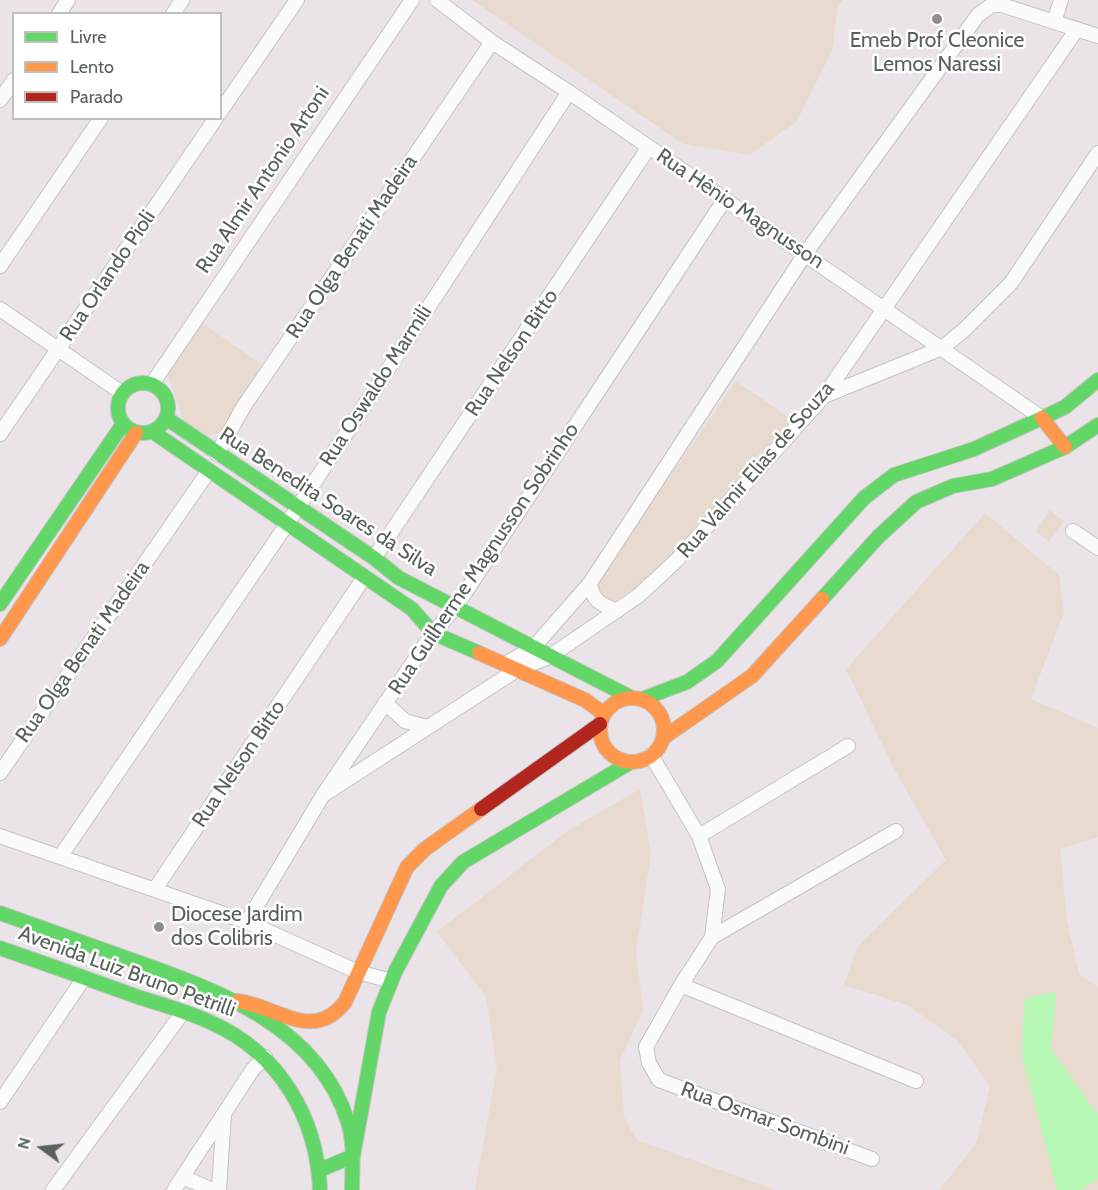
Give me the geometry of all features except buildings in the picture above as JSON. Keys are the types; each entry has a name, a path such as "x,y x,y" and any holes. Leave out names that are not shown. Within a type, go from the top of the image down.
{"main road":[{"path":"238,1001 261,1005 299,1021 318,1023 334,1016 341,1010 397,884 407,867 425,849 602,719 611,705 687,682 717,661 864,498 894,475 974,449 1042,418 1065,407 1098,380"},
{"path":"135,384 152,384 164,395 168,403 166,418 153,432 136,433 123,424 117,409 122,393 135,384"},
{"name":"Rua Benedita Soares da Silva","path":"166,418 374,558 399,578 549,657 636,698"},
{"path":"1042,418 1065,447"},
{"path":"0,604 123,424"},
{"path":"320,1170 353,1156 361,1130 366,1075 379,1012 391,981 433,895 452,871 631,762 651,755 663,738 752,676 878,537 916,502 953,486 992,479 1065,447 1098,425"},
{"name":"Rua Benedita Soares da Silva","path":"153,432 363,579 412,609 433,633 585,700 602,719"},
{"path":"0,639 136,433"},
{"path":"636,698 657,709 662,718 663,738"},
{"path":"602,719 604,745 620,760 631,762"},
{"name":"Avenida Luiz Bruno Petrilli","path":"0,913 51,949 84,978 183,1012 238,1036 266,1057 279,1074 306,1121 320,1170 320,1190"},
{"name":"Avenida Luiz Bruno Petrilli","path":"0,948 51,949 210,988 238,1001 295,1039 315,1061 332,1086 344,1114 353,1156 352,1190"}],"street":[{"path":"222,109 297,0"},
{"name":"Rua Almir Antonio Artoni","path":"152,384 412,0"},
{"name":"Rua Hênio Magnusson","path":"437,0 492,42 569,92 1042,418"},
{"path":"1054,22 1061,0"},
{"path":"511,666 533,648 590,583 805,254 974,18 984,9 1002,5 1098,36"},
{"name":"Rua Valmir Elias de Souza","path":"322,795 427,728 511,666 549,657 638,596 676,561 825,396 1077,29"},
{"name":"Rua Olga Benati Madeira","path":"217,454 250,396 492,42"},
{"path":"0,100 12,83"},
{"name":"Rua Oswaldo Marmili","path":"60,857 287,524 569,92"},
{"path":"0,266 100,120"},
{"name":"Rua Orlando Pioli","path":"0,434 215,120"},
{"name":"Rua Nelson Bitto","path":"374,558 649,147"},
{"path":"825,396 942,348 1011,283 1098,153"},
{"name":"Rua Guilherme Magnusson Sobrinho","path":"247,922 322,795 433,633 455,608 725,199"},
{"path":"0,309 122,393"},
{"name":"Rua Olga Benati Madeira","path":"0,773 208,472"},
{"path":"1073,531 1098,548"},
{"name":"Rua Nelson Bitto","path":"155,889 363,579"},
{"path":"590,583 591,595 597,602 616,611"},
{"path":"385,703 405,722 427,728"},
{"path":"699,836 848,746"},
{"path":"651,755 699,836 718,889 712,937 681,985 916,1080"},
{"path":"712,937 896,831"},
{"path":"0,836 247,922 358,972 391,981"},
{"path":"0,1102 84,978"},
{"name":"Rua Osmar Sombini","path":"681,985 646,1047 648,1063 659,1080 872,1159"},
{"path":"52,1190 183,1012"},
{"path":"174,1190 253,1069 266,1057"},
{"path":"219,1190 224,1113"},
{"path":"183,1177 212,1190"}],"shaded area":[{"path":"472,0 843,0 838,6 832,51 797,121 750,155 683,144"},
{"path":"201,322 265,367 222,432 207,436 184,421 167,373"},
{"path":"736,381 793,420 667,565 617,600 604,601 596,587 597,582"},
{"path":"1050,510 1064,521 1049,542 1035,531"},
{"path":"985,513 1059,575 1064,612 1031,699 1098,728 1098,837 1060,849 1067,921 1079,974 1098,987 1098,1190 939,1190 976,1144 990,1086 957,1040 907,1005 844,985 857,947 946,860 893,767 846,669"},
{"path":"640,789 651,854 636,952 643,1010 620,1060 624,1117 637,1140 776,1190 475,1190 497,1068 486,997 437,932 566,832"},
{"path":"1056,991 1051,1049 1098,1115 1098,1179 1080,1190 1057,1190 1022,1055 1024,999"}],"traffic: fast":[{"path":"642,699 687,682 717,661 864,498 894,475 974,449 1042,418 1065,407 1098,380"},
{"path":"138,383 148,383 161,390 168,403 168,408 168,413 161,426 148,433 138,433 129,429 122,422 118,413 118,403 122,394 129,387 138,383"},
{"path":"166,418 374,558 399,578 630,697"},
{"path":"0,604 123,424"},
{"path":"822,599 878,537 916,502 953,486 992,479 1065,447 1098,425"},
{"path":"153,432 412,609 433,633 479,653"},
{"path":"320,1170 353,1156 379,1012 395,972 441,886 463,862 631,762"},
{"path":"0,913 196,984 260,1015 288,1036 313,1060 333,1088 348,1122 352,1147 352,1190"},
{"path":"0,948 194,1015 236,1036 257,1051 290,1090 302,1113 311,1137 320,1190"}],"traffic: slow":[{"path":"1042,418 1065,447"},
{"path":"0,639 136,433"},
{"path":"663,738 752,676 822,599"},
{"path":"479,653 585,700 604,714"},
{"path":"632,698 655,707 664,730 655,753 632,762 609,753 600,730 609,707 632,698"},
{"path":"238,1001 308,1021 321,1020 333,1014 345,1002 407,867 425,849 481,809"}],"traffic: jam":[{"path":"481,809 600,724"}],"place":[{"name":"Emeb Prof Cleonice Lemos Naressi","path":"937,19"},
{"name":"Diocese Jardim dos Colibris","path":"159,927"}]}
